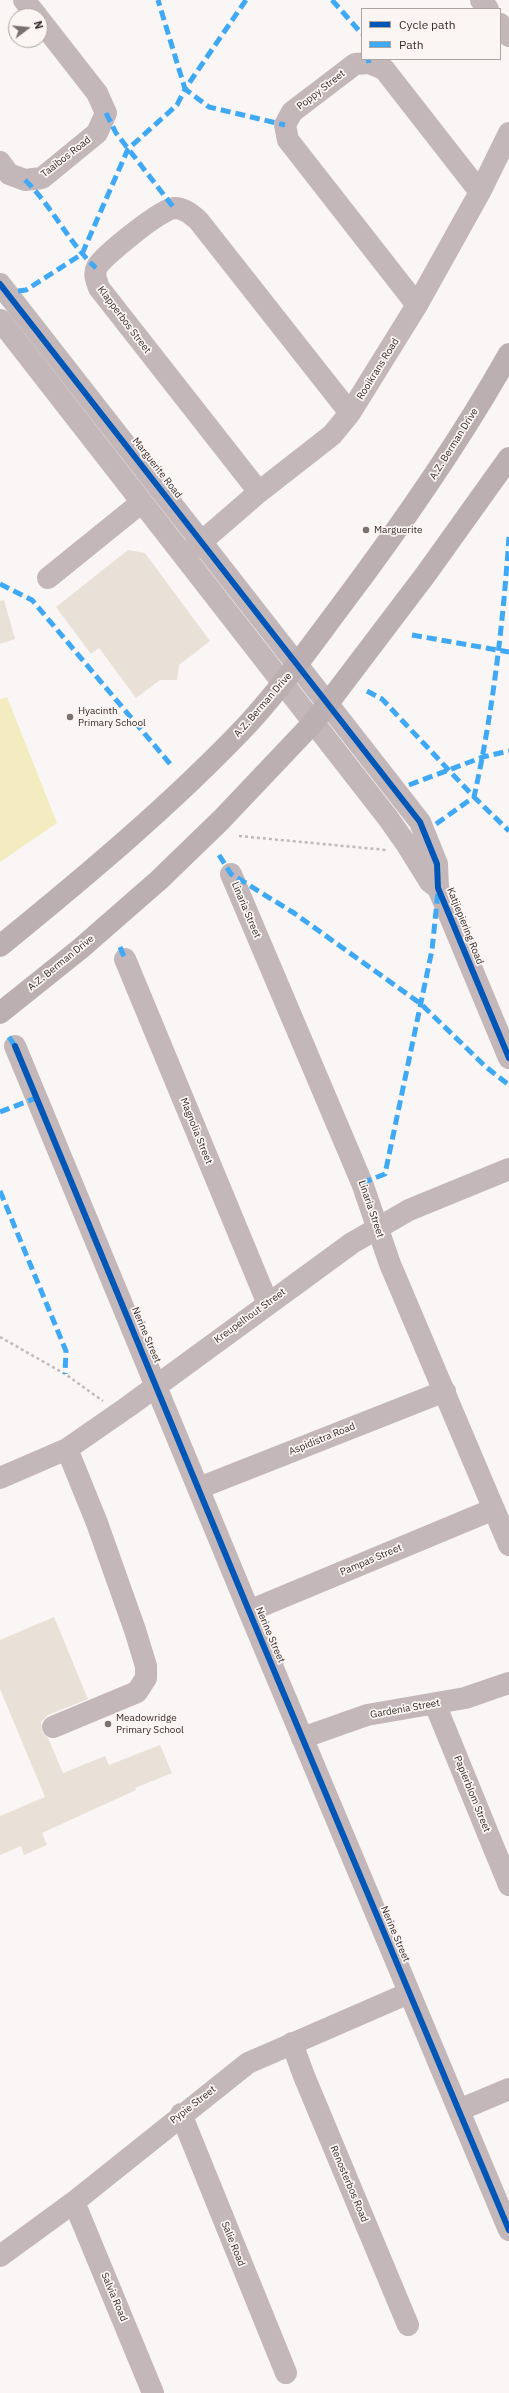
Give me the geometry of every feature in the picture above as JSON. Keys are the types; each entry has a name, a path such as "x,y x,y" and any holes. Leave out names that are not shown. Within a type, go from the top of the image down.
{"main road":[{"name":"A.Z. Berman Drive","path":"0,946 65,893 168,804 223,750 282,684 391,540 431,482 509,354"},
{"name":"A.Z. Berman Drive","path":"0,1013 80,949 159,880 221,820 313,723 426,574 509,458"}],"street":[{"path":"24,0 30,8"},
{"path":"481,0 487,8"},
{"path":"501,25 509,36"},
{"name":"Taaibos Road","path":"0,162 9,174 25,180 42,178 97,133 106,113 97,93 48,30"},
{"name":"Poppy Street","path":"417,305 288,140 285,125 292,112 355,64 369,63 384,69 480,192"},
{"name":"Rooikrans Road","path":"185,556 259,492 332,435 350,413 417,305 480,192 509,132"},
{"name":"Klapperbos Street","path":"259,492 99,288 95,278 96,268 105,258 160,213 174,208 186,210 198,220 350,413"},
{"name":"Marguerite Road","path":"0,284 328,702"},
{"path":"0,320 185,556 282,684"},
{"path":"48,578 142,502"},
{"name":"Katjiepiering Road","path":"282,684 408,845 430,882 438,888"},
{"name":"Katjiepiering Road","path":"328,702 420,822 437,864 438,888 509,1058"},
{"name":"Linaria Street","path":"231,874 362,1183 377,1229 509,1545"},
{"name":"Magnolia Street","path":"125,959 268,1304"},
{"name":"Nerine Street","path":"15,1046 199,1488 248,1611 509,2230"},
{"name":"Kreupelhout Street","path":"0,1478 67,1449 268,1304 329,1258 409,1210 509,1169"},
{"name":"Aspidistra Road","path":"199,1488 445,1391"},
{"path":"53,1727 137,1692 146,1678 146,1666 135,1630 97,1523 67,1449"},
{"name":"Pampas Street","path":"248,1611 494,1509"},
{"name":"Gardenia Street","path":"302,1738 367,1715 435,1704 488,1692 509,1684"},
{"name":"Papierblom Street","path":"435,1704 509,1885"},
{"name":"Pypie Street","path":"0,2256 74,2202 181,2114 248,2063 409,1994"},
{"name":"Renosterbos Road","path":"292,2043 307,2083 408,2325"},
{"path":"459,2110 509,2089"},
{"name":"Salie Road","path":"181,2114 286,2373"},
{"name":"Salvia Road","path":"74,2202 147,2391"}],"path":[{"path":"239,836 388,851"},
{"path":"0,1337 66,1374 106,1402"}],"shaded area":[{"path":"7,697 57,823 0,862 0,699"}],"building":[{"path":"128,550 145,553 210,641 179,665 177,680 160,680 136,698 99,648 91,654 56,607"},
{"path":"4,600 15,639 0,644 0,601"},
{"path":"54,1617 88,1699 48,1715 41,1722 42,1732 48,1738 63,1773 105,1756 109,1765 160,1745 172,1773 135,1788 136,1790 42,1833 47,1845 24,1855 21,1846 0,1855 0,1816 45,1797 0,1689 0,1640"}],"marked path":[{"path":"18,291 26,290 82,254 128,149 177,105 185,89 158,0"},
{"path":"246,0 185,89 209,107 285,125"},
{"path":"332,0 361,33"},
{"path":"106,113 116,133 174,208"},
{"path":"25,180 44,201 77,247 96,268"},
{"path":"436,824 474,797 492,700 504,602 509,537"},
{"path":"0,584 32,600 171,765"},
{"path":"412,635 509,652"},
{"path":"367,691 382,699 474,797 509,831"},
{"path":"409,785 483,757 509,751"},
{"path":"219,855 231,874 294,913 421,1004 486,1067 509,1085"},
{"path":"362,1183 385,1174 432,950 438,892"},
{"path":"120,947 125,959"},
{"path":"9,1037 15,1046"},
{"path":"0,1112 36,1098"},
{"path":"0,1191 66,1351 65,1374"}],"cycle path":[{"path":"0,284 420,822 437,864 438,888 509,1058"},
{"path":"15,1046 249,1611 509,2230"}],"place":[{"name":"Marguerite","path":"366,530"},
{"name":"Hyacinth Primary School","path":"70,717"},
{"name":"Meadowridge Primary School","path":"108,1724"}]}
